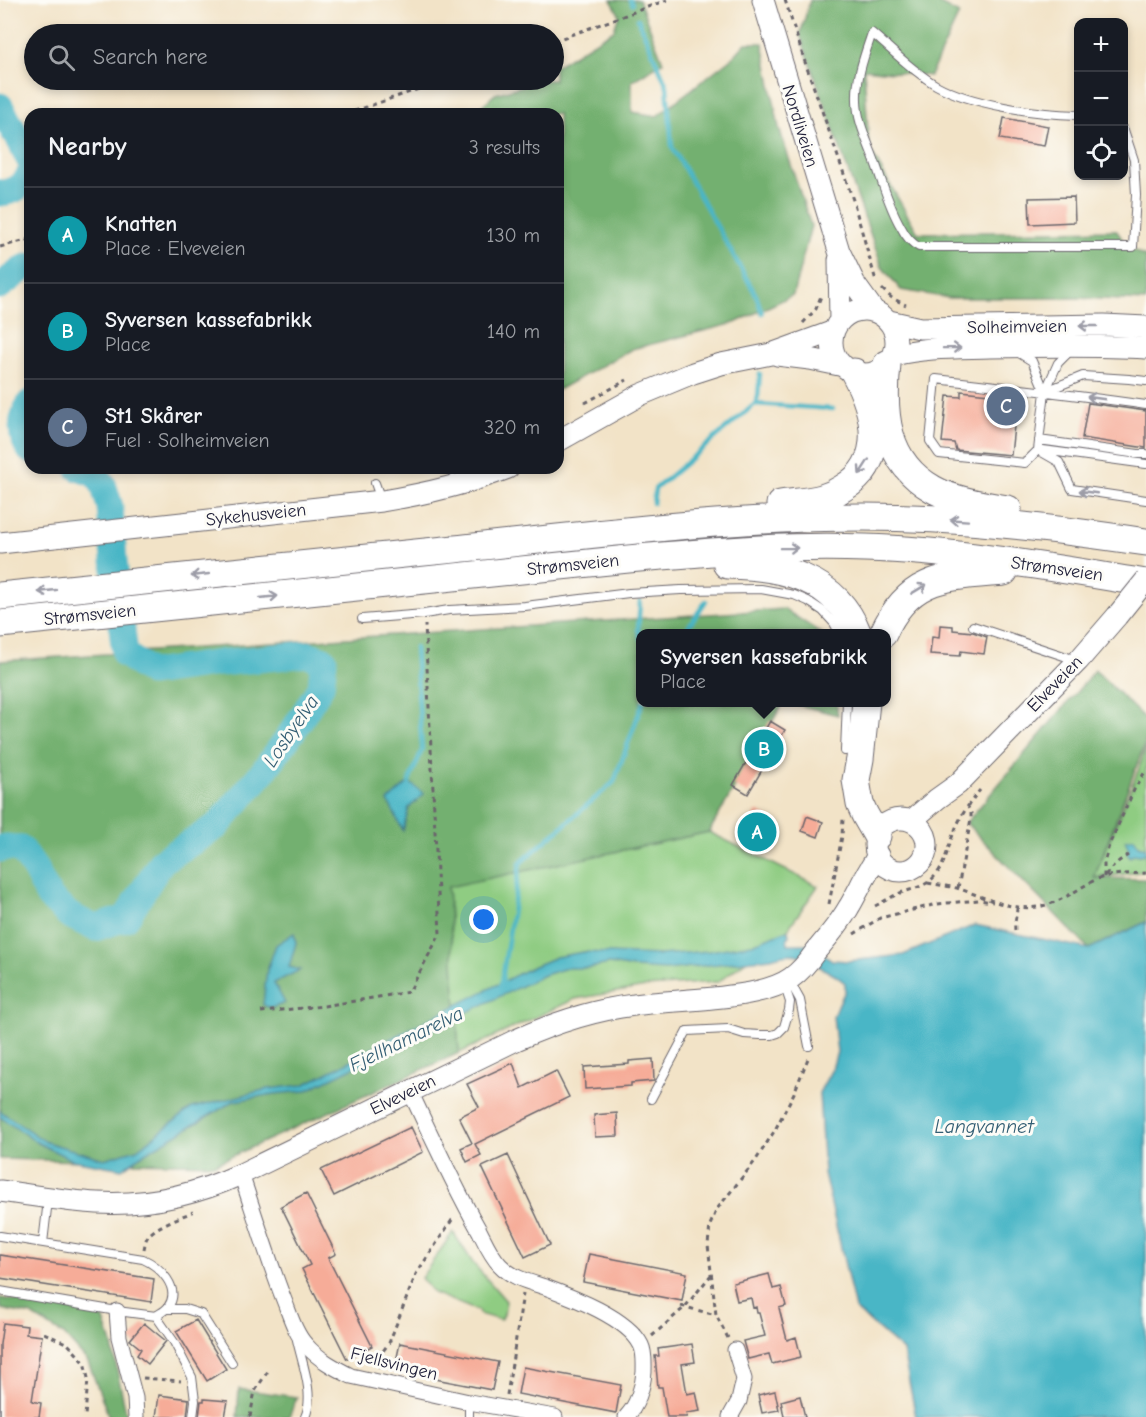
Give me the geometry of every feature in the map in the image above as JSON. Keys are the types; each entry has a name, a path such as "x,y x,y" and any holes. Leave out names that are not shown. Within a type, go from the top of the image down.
{"highway":[{"path":"890,359 885,404 892,441 896,452 912,474 935,491 990,506 1146,530"},
{"path":"238,572 399,543 768,506 823,498 849,485 869,460 873,450 871,416 864,393 849,369"},
{"name":"Strømsveien","path":"0,596 688,525 819,518 904,517 986,522 1053,528 1146,542"},
{"name":"Strømsveien","path":"0,624 728,550 864,548 910,550 1146,581"},
{"path":"334,590 625,572 700,565 738,565 775,569 816,583 829,591 840,603 856,629"},
{"path":"885,629 896,609 915,591 926,585 955,577 1054,568"},
{"path":"865,707 853,755 889,834"}],"main road":[{"name":"Nordliveien","path":"763,0 839,251 856,286 881,316"},
{"name":"Nordliveien","path":"837,326 839,251"},
{"path":"564,438 621,405 668,383 721,364 771,354 837,326 852,312 860,310 881,316 893,327 896,341 890,359 880,369 863,374 810,359 771,354"},
{"name":"Solheimveien","path":"881,316 920,328 1146,327"},
{"path":"837,326 833,338 835,354 849,369"},
{"name":"Solheimveien","path":"890,359 906,351 934,348 1079,346 1146,348"},
{"name":"Sykehusveien","path":"0,543 136,528 378,492 429,493 490,474"},
{"name":"Elveveien","path":"0,1191 96,1203 147,1201 196,1192 241,1174 524,1036 549,1026 579,1016 633,1005 749,993 792,976 826,939 850,906 889,834 958,784 1078,661 1146,581"},
{"name":"Elveveien","path":"850,906 896,870 917,866 927,846 926,839 958,784"},
{"path":"896,870 882,862 889,834 921,828 926,839"}],"street":[{"path":"410,1091 469,1212 501,1265 525,1281 570,1297 607,1314 628,1328 641,1345 644,1377 637,1402 626,1417"},
{"name":"Fjellsvingen","path":"241,1174 294,1327 304,1344 324,1362 351,1376 376,1381 469,1410 505,1409 555,1417"},
{"path":"117,1311 118,1338 135,1398 136,1417"},
{"path":"730,1417 739,1401 744,1379 735,1350"}],"lane":[{"path":"1074,115 997,105 959,96 913,69 872,33 861,66 856,101 864,134 893,211 904,233 919,247 1133,247 1136,195 1134,160 1128,142"},
{"path":"1079,346 1067,352 1058,363 1045,392 1038,450 1025,463 939,454 930,441 936,379 1045,392 1069,394 1146,405"},
{"path":"1004,347 1032,361 1045,392"},
{"path":"1045,392 1083,376 1146,381"},
{"path":"1039,440 1146,454"},
{"path":"1038,450 1146,464"},
{"path":"1038,450 1059,462 1072,489 1146,500"},
{"path":"362,619 449,610 525,606 629,592 761,590 794,594 808,601 823,611 838,629"},
{"path":"973,626 1078,661"},
{"path":"848,707 853,755"},
{"path":"792,976 803,1010 809,1046"},
{"path":"651,1099 687,1031 728,1029 744,1034 772,1035 778,1033 784,1027 789,1010 792,976"},
{"path":"43,1243 48,1198"},
{"path":"0,1236 143,1259 159,1268 169,1282 172,1291 171,1302 167,1309 156,1316 0,1291"},
{"path":"167,1309 185,1309 201,1314 232,1363"},
{"path":"156,1316 174,1342 192,1377 195,1401 193,1417"},
{"path":"294,1327 309,1396 305,1417"}],"path":[{"path":"564,37 667,0"},
{"path":"785,0 853,200 876,280 892,298 912,307"},
{"path":"363,108 416,90"},
{"path":"0,247 24,241"},
{"path":"261,1012 324,1006 409,992 440,934 424,614"},
{"path":"1104,877 1109,844 1146,770"},
{"path":"875,906 899,894 918,888 934,877 939,870 954,830 984,785"},
{"path":"958,888 971,819 968,807"},
{"path":"826,939 826,916 843,818"},
{"path":"1104,877 1128,855"},
{"path":"927,883 958,888 1017,907 1034,908 1051,905 1104,877 1146,873"},
{"path":"852,935 880,918 937,904 979,900 1003,903"},
{"path":"1015,930 1017,907"},
{"path":"735,1350 716,1316 708,1245 710,1225 717,1209 756,1160 775,1130 809,1058 809,1046"},
{"path":"143,1259 149,1235 173,1220 194,1212"},
{"path":"376,1381 383,1351 389,1343 416,1274 452,1220 469,1212"},
{"path":"641,1345 683,1306 711,1275"},
{"path":"505,1409 525,1281"},
{"path":"683,1306 716,1316"},
{"path":"44,1333 68,1344 84,1362 88,1378 85,1417"},
{"path":"250,1417 255,1391 270,1368"},
{"path":"130,1379 193,1382"}],"green space":[{"path":"611,0 639,0 663,62 632,81 632,112 657,116 734,56 746,43 763,43 779,128 811,226 793,295 735,323 632,349 564,387 564,108 480,108 495,94 508,90 564,90 564,61 614,30 619,14"},
{"path":"810,0 933,0 959,14 930,76 864,69 869,148 918,233 1116,230 1128,247 1146,257 1146,301 1076,298 949,298 901,290 882,267 800,35"},
{"path":"784,609 815,629 636,629 636,707 781,707 709,832 448,887 459,1053 215,1164 0,1159 0,661"},
{"path":"1095,670 1146,720 1146,741 1094,878 1146,879 1146,922 1089,949 966,823"},
{"path":"807,707 837,707 838,715"},
{"path":"1146,746 1146,871 1094,878 1138,771"},
{"path":"709,832 818,886 788,929 718,982 646,987 575,999 459,1053 446,887"},
{"path":"453,1232 473,1263 506,1301 504,1315 500,1320 479,1314 478,1311 433,1293 421,1278"},
{"path":"0,1298 102,1314 111,1341 127,1417 109,1417 88,1362 64,1335 32,1315 1,1309"},
{"path":"239,1389 297,1397 289,1417 237,1417"}],"water":[{"path":"409,782 424,794 409,808 403,831 388,801"},
{"path":"1134,838 1138,845 1145,847 1146,854 1133,854 1130,857 1127,853 1129,849 1125,840"},
{"name":"Langvannet","path":"1146,922 1146,1417 916,1417 903,1351 855,1309 824,1173 819,1093 832,1069 837,1052 833,1016 845,991 845,983 799,955 666,970 609,964 589,968 567,968 544,975 305,1091 234,1101 122,1169 72,1160 38,1143 0,1117 0,1111 46,1142 104,1159 137,1149 192,1108 268,1089 303,1085 532,967 556,957 583,952 660,955 709,951 752,944 788,930 788,944 810,944 832,960 849,961 903,955 975,925 1089,949"},
{"path":"294,933 296,943 289,967 300,970 274,983 285,1003 271,1008 263,1005 267,970 276,945"}],"building":[{"path":"1004,118 1048,126 1044,146 1000,139"},
{"path":"1074,197 1075,222 1030,224 1029,198"},
{"path":"961,391 1017,397 1011,455 956,450 954,443 942,442 947,396 961,397"},
{"path":"1088,403 1146,411 1146,448 1082,438"},
{"path":"940,625 953,626 953,630 973,632 987,637 984,654 961,651 960,656 930,654 932,637 939,638"},
{"path":"770,721 785,730 748,794 733,785"},
{"path":"757,811 770,818 763,829 773,834 762,853 740,841"},
{"path":"807,816 823,822 818,837 802,831"},
{"path":"653,1059 654,1081 631,1083 631,1086 585,1089 584,1067 629,1064 629,1061"},
{"path":"513,1063 522,1088 556,1071 569,1097 475,1144 481,1155 467,1162 461,1148 472,1143 459,1117 479,1107 467,1084"},
{"path":"617,1113 618,1136 595,1137 594,1115"},
{"path":"411,1127 423,1152 334,1196 321,1170"},
{"path":"508,1155 550,1245 525,1257 482,1167"},
{"path":"306,1193 336,1254 328,1258 372,1346 347,1359 302,1269 310,1265 281,1206"},
{"path":"589,1254 687,1273 682,1301 583,1282"},
{"path":"0,1255 154,1279 151,1302 0,1278"},
{"path":"769,1274 773,1289 781,1287 786,1306 779,1308 787,1340 796,1337 801,1357 772,1364 769,1354 748,1359 743,1341 765,1336 759,1313 756,1307 753,1308 751,1298 737,1301 733,1283"},
{"path":"196,1320 226,1369 207,1381 176,1331"},
{"path":"3,1323 27,1326 26,1334 42,1336 32,1401 41,1403 39,1417 0,1417 0,1344"},
{"path":"144,1323 166,1341 148,1364 137,1355 141,1349 130,1340"},
{"path":"400,1343 498,1362 492,1390 394,1371"},
{"path":"692,1344 695,1362 682,1364 687,1394 696,1392 700,1411 686,1413 687,1417 667,1417 662,1387 658,1387 655,1356 659,1356 658,1349"},
{"path":"523,1367 621,1385 616,1413 518,1394"},
{"path":"775,1391 779,1410 762,1413 758,1395"},
{"path":"159,1395 189,1399 187,1417 156,1417"},
{"path":"800,1396 805,1417 784,1417 781,1401"},
{"path":"204,1399 228,1401 225,1417 199,1417 201,1401"}],"waterway":[{"path":"630,0 632,4"},
{"path":"638,19 667,86 672,147 756,295 762,313"},
{"name":"Losbyelva","path":"0,106 24,150"},
{"name":"Losbyelva","path":"0,193 18,188 24,182"},
{"name":"Losbyelva","path":"0,286 24,268"},
{"path":"755,404 760,374"},
{"path":"653,503 655,489 755,404 833,409"},
{"name":"Losbyelva","path":"24,415 22,427 24,439"},
{"name":"Losbyelva","path":"0,849 6,847 21,849 35,869 49,897 69,915 95,928 126,918 162,861 217,826 263,772 295,728 321,686 324,660 307,654 151,673 125,654 110,507 103,484 95,474"},
{"path":"638,629 640,601"},
{"path":"686,629 706,601"},
{"path":"409,782 422,750 415,647"},
{"path":"501,986 520,863 614,782 641,707"}],"place":[{"name":"St1 Skårer","path":"1006,406"},
{"name":"Syversen kassefabrikk","path":"764,749"},
{"name":"Knatten","path":"757,832"}],"water label":[{"name":"Fjellhamarelva","path":"406,1039"}]}
